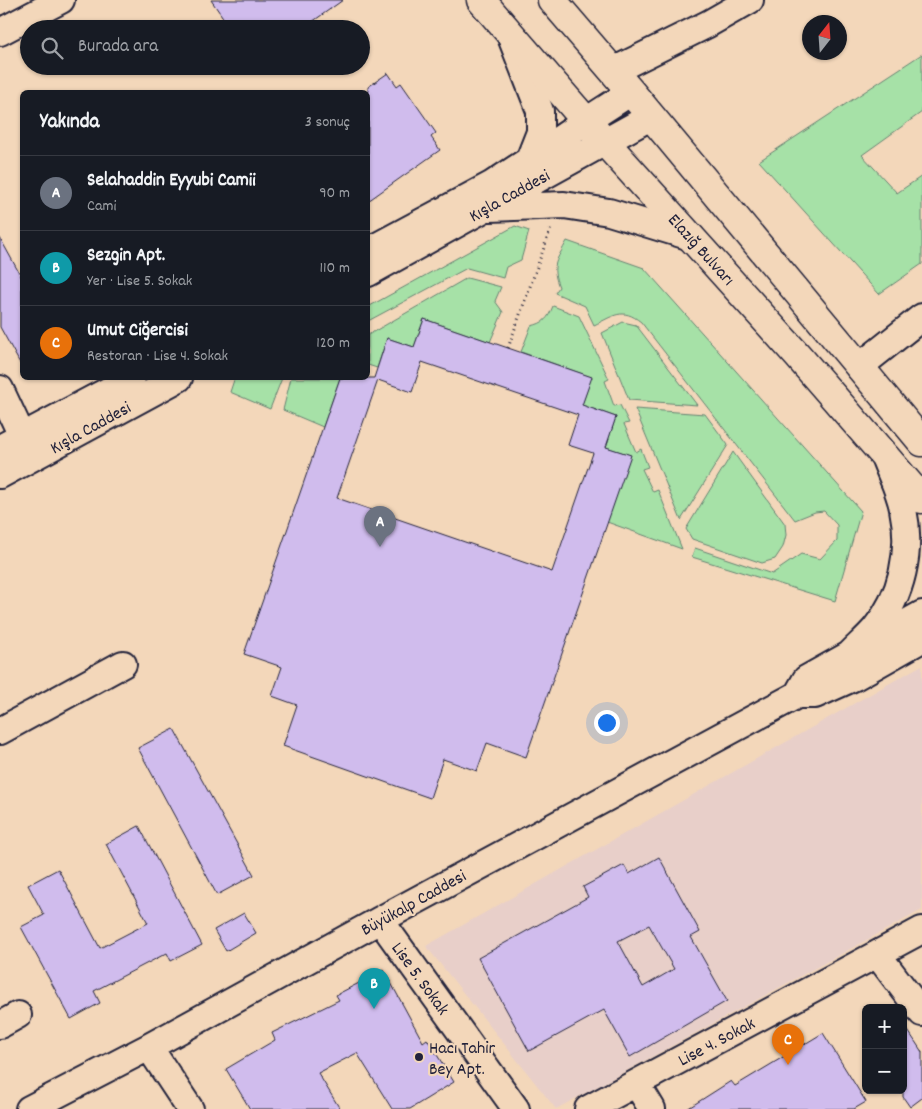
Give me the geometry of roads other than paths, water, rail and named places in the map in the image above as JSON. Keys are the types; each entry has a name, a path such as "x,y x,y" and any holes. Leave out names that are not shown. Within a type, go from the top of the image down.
{"main road":[{"name":"Elazığ Bulvarı","path":"481,0 798,356 922,499"},
{"path":"552,0 631,92 922,442"}],"street":[{"path":"23,20 61,0"},
{"path":"613,71 708,24 750,0"},
{"path":"0,32 20,22"},
{"path":"508,30 540,111 540,132 529,160"},
{"path":"370,250 491,185 586,120 631,92"},
{"name":"Kışla Caddesi","path":"370,272 650,117"},
{"path":"484,209 564,205 610,212 691,238"},
{"path":"859,367 922,318"},
{"path":"0,389 18,448 129,380"},
{"name":"Kışla Caddesi","path":"0,475 18,448 174,380"},
{"path":"851,653 875,629 893,603 906,564 903,509 884,456"},
{"name":"Büyükalp Caddesi","path":"797,695 806,679 922,614"},
{"name":"Büyükalp Caddesi","path":"29,1109 149,1047 797,695 815,695 847,681 922,639"},
{"path":"0,731 123,664"},
{"name":"Lise 5. Sokak","path":"380,920 516,1109"},
{"name":"Lise 4. Sokak","path":"588,1109 922,930"},
{"path":"877,954 922,1013"},
{"path":"149,1047 190,1109"},
{"path":"636,1084 652,1109"}],"place":[{"name":"Selahaddin Eyyubi Camii","path":"380,547"},
{"name":"Sezgin Apt.","path":"374,1009"},
{"name":"Hacı Tahir Bey Apt.","path":"419,1057"},
{"name":"Umut Ciğercisi","path":"788,1065"}]}
